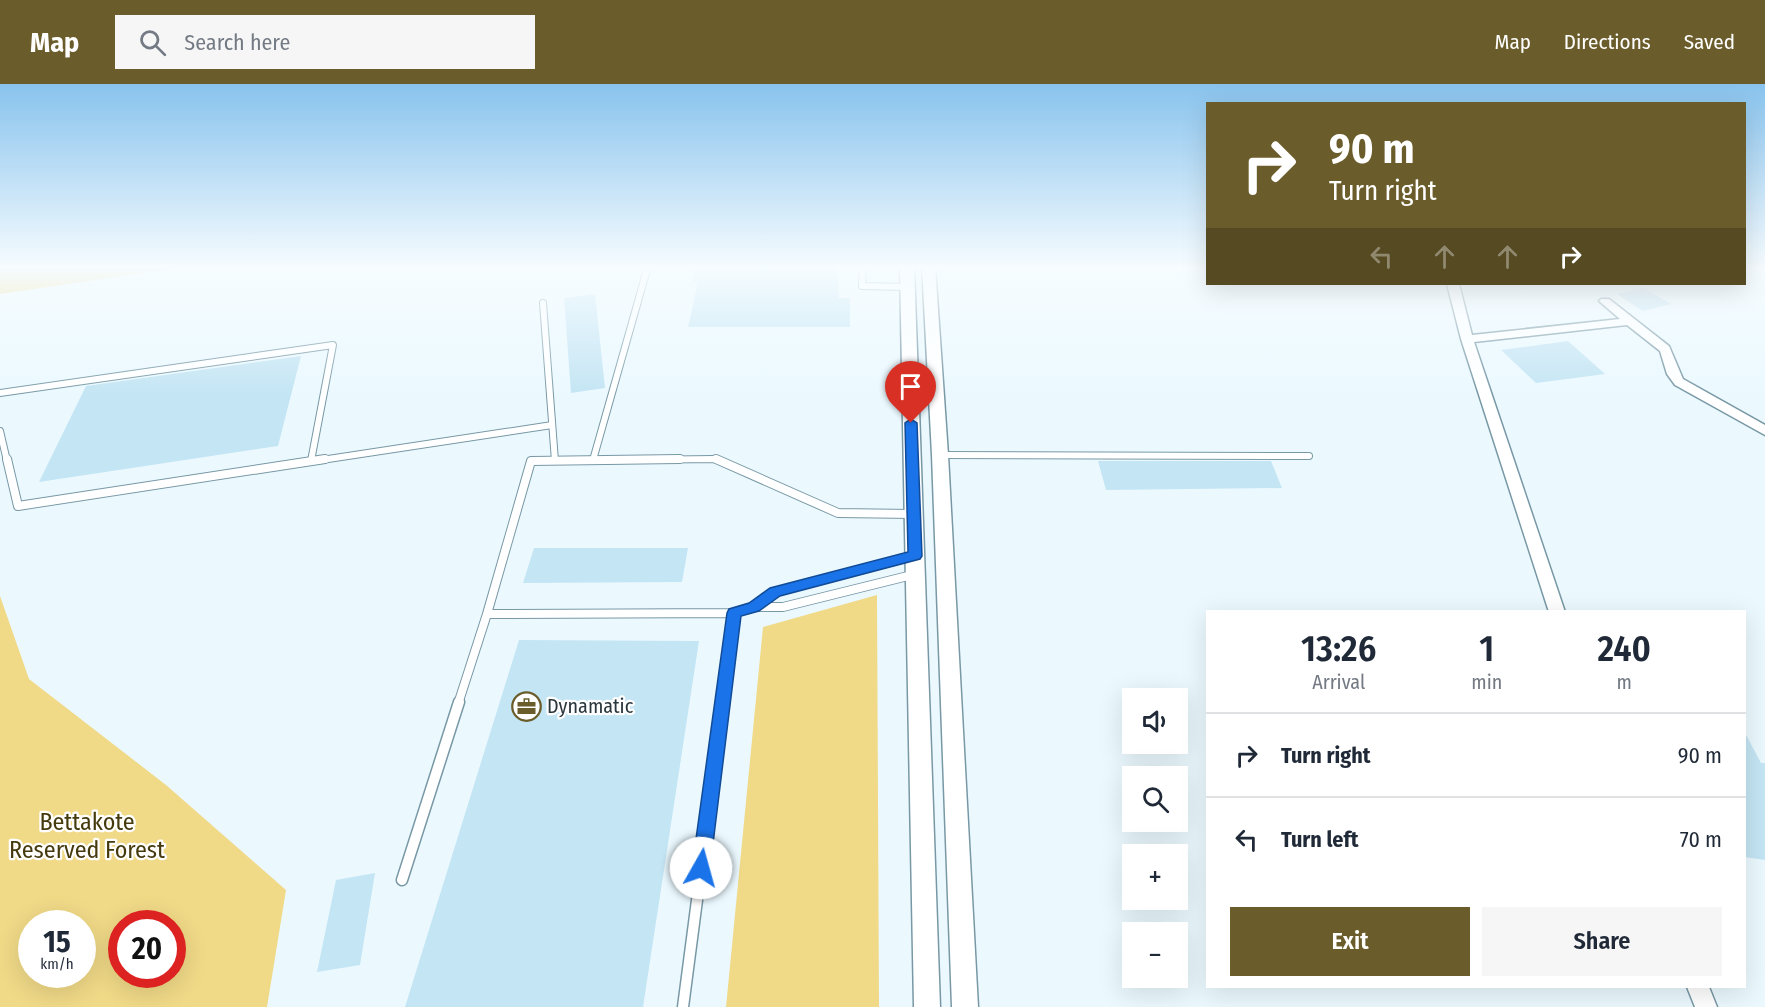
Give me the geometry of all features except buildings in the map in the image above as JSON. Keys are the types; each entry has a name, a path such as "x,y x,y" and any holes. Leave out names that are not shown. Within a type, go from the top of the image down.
{"street":[{"path":"908,309 927,1007"},
{"path":"931,309 940,455 965,1007"},
{"path":"1459,309 1467,339 1556,610"},
{"path":"1615,309 1667,351 1671,372 1679,382 1765,431"},
{"path":"1467,339 1630,321"},
{"path":"1698,988 1706,1007"}],"lane":[{"path":"543,309 555,461"},
{"path":"593,460 636,309"},
{"path":"0,393 333,345 311,461"},
{"path":"0,430 18,506 552,425"},
{"path":"940,455 1310,456"},
{"path":"402,880 487,614 531,461 715,459 838,513 914,514"},
{"path":"487,614 735,613 754,607 783,607 915,565"},
{"path":"754,607 775,592 915,565"},
{"path":"683,1007 735,613"}],"green space":[{"path":"877,595 879,1007 726,1007 763,627"},
{"name":"Bettakote Reserved Forest","path":"0,596 29,679 166,785 286,890 267,1007 0,1007"}],"place":[{"name":"Dynamatic","path":"526,706"}],"route":[{"path":"701,868 735,613 754,607 775,592 915,556 911,423"}]}
